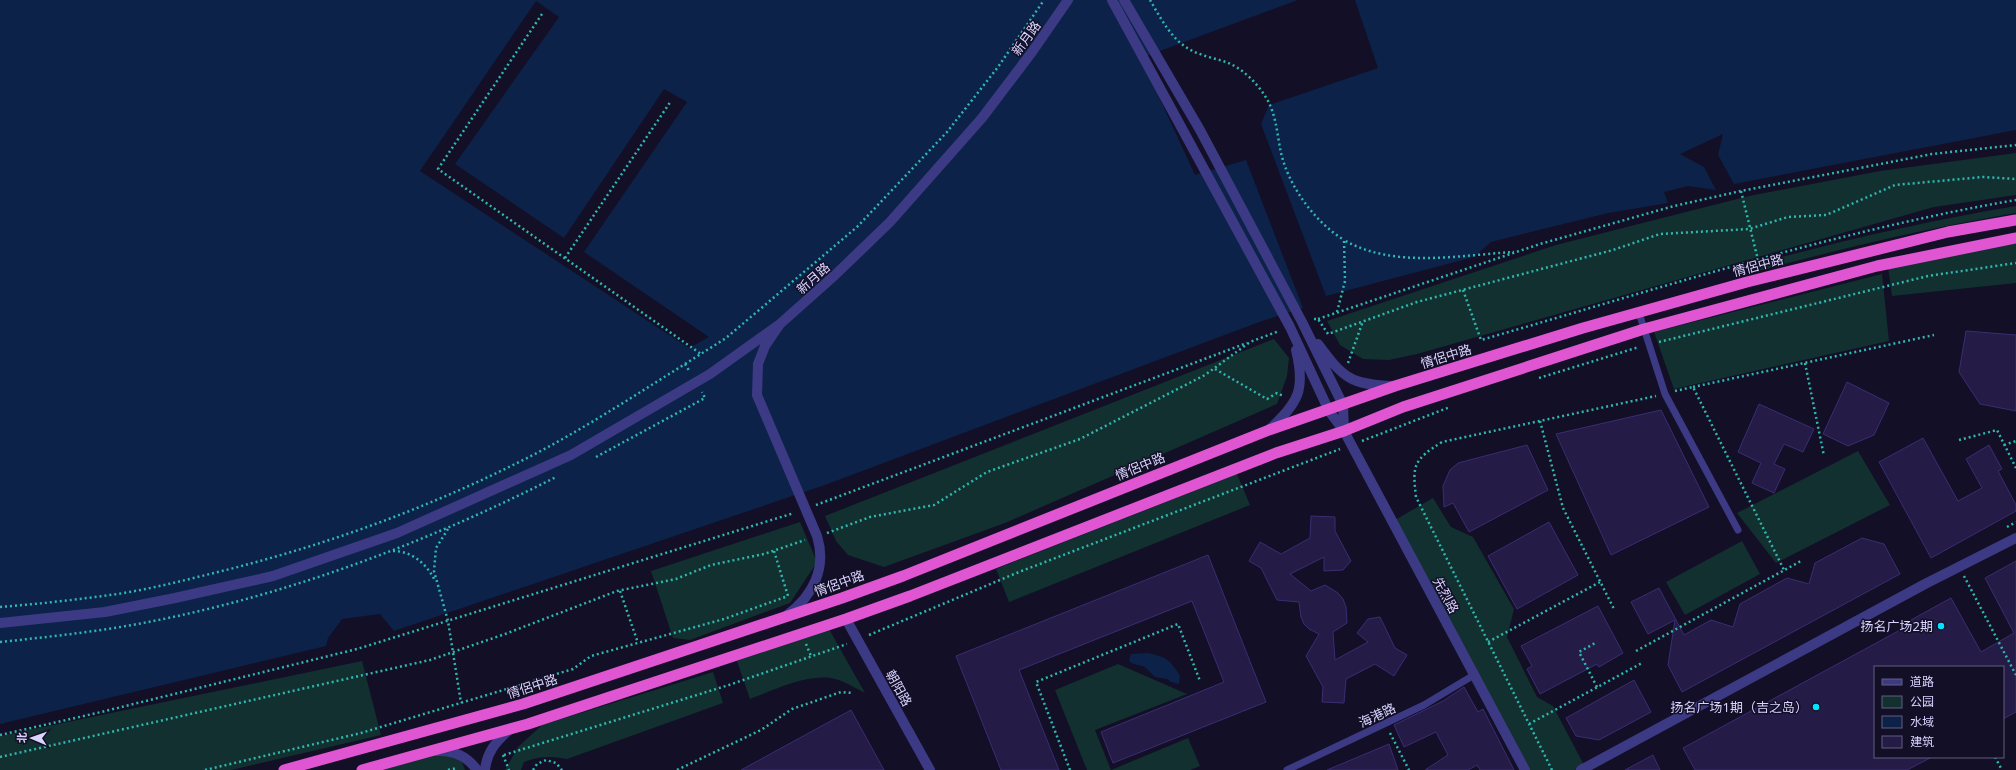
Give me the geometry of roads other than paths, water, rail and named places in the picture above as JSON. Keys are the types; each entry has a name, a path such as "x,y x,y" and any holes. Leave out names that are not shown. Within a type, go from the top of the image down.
{"highway":[{"name":"情侶中路","path":"284,770 523,704 903,576 1269,430 1395,386 1638,313 1748,282 1948,232 2016,220"},
{"path":"362,770 510,729 846,619 910,596 1276,453 1344,431 1403,407 1644,329 1877,266 2016,238"}],"street":[{"name":"新月路","path":"785,616 803,602 815,582 820,562 817,536 757,395 758,364 765,346 780,324 835,275 890,222 967,136 1032,52 1068,0"},
{"path":"1112,0 1290,327 1301,369 1300,386 1296,399 1289,410 1269,430"},
{"path":"1124,0 1200,130 1302,322 1343,405 1344,431"},
{"path":"1302,322 1333,366 1344,375 1352,380 1370,385 1395,386"},
{"path":"0,623 105,612 273,576 397,533 571,455 697,382 780,324"},
{"name":"先烈路","path":"1290,327 1329,410 1352,445 1525,770"},
{"path":"1581,770 1959,567 2016,538"},
{"name":"朝阳路","path":"846,619 930,770"},
{"path":"485,765 493,744 510,729"},
{"path":"433,751 456,753 466,758 474,767"}],"lane":[{"path":"1638,313 1665,394 1738,530"},
{"name":"海港路","path":"1287,770 1424,705 1474,675"}],"water":[{"path":"0,0 1298,0 1141,58 1195,175 1246,160 1303,308 1262,321 825,485 394,631 380,614 342,619 328,638 326,646 0,724"},
{"path":"1355,0 2016,0 2016,130 1734,184 1718,155 1723,134 1680,154 1704,167 1716,190 1688,186 1664,192 1668,203 1608,213 1491,242 1474,257 1326,296 1261,124 1269,105 1378,68"},
{"path":"1148,653 1159,656 1170,662 1180,676 1179,684 1171,682 1167,679 1155,677 1145,667 1131,663 1129,660 1131,654"}],"place":[{"name":"扬名广场2期","path":"1941,626"},
{"name":"扬名广场1期（吉之岛）","path":"1816,707"}]}
